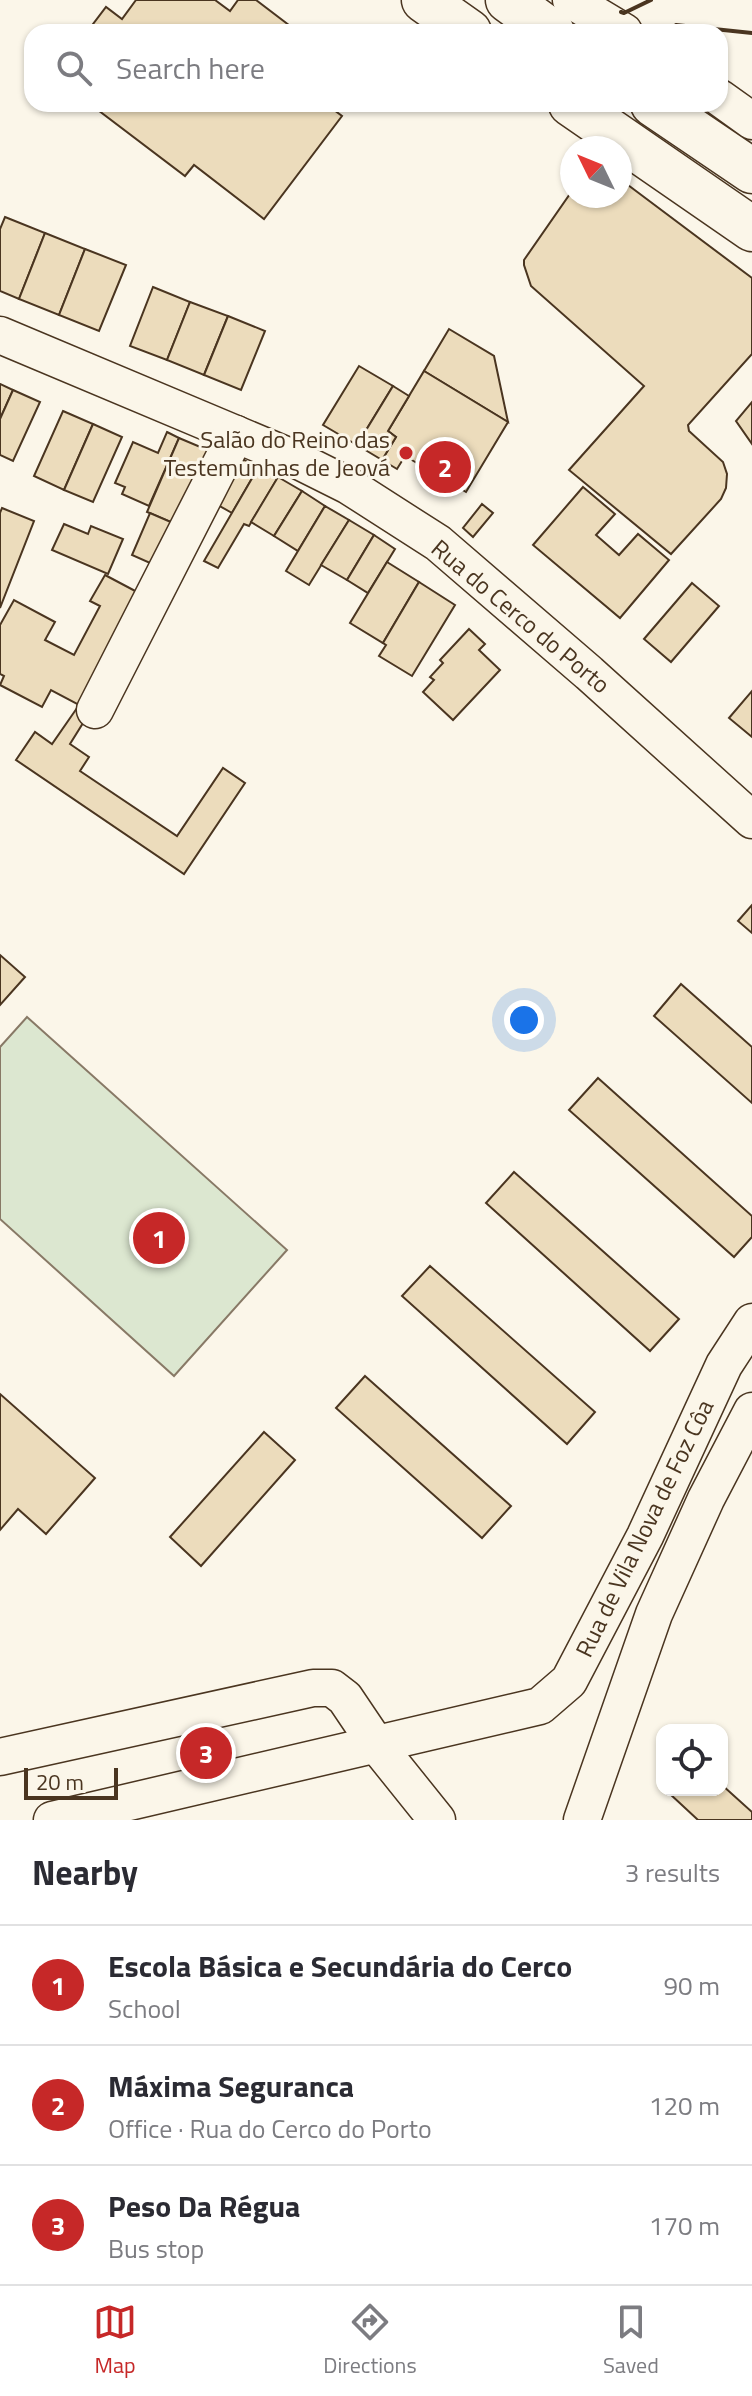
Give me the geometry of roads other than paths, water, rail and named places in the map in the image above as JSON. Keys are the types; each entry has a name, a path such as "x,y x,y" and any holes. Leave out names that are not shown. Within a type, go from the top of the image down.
{"main road":[{"path":"424,0 458,24"},
{"path":"508,0 541,24"},
{"path":"582,112 752,229"},
{"path":"665,112 752,171"},
{"path":"670,174 752,261"}],"street":[{"path":"571,0 611,24"},
{"path":"728,104 752,121"},
{"name":"Rua do Cerco do Porto","path":"0,335 295,459 349,486 438,543 589,673 752,820"},
{"path":"95,710 236,434"},
{"name":"Rua de Vila Nova de Foz Côa","path":"52,1820 540,1706 569,1681 645,1536 724,1365 752,1322"},
{"name":"Rua de Vila Nova de Foz Côa","path":"582,1820 654,1614 706,1499 752,1411"},
{"path":"0,1757 313,1688 332,1688 345,1698 376,1744 437,1820"}],"place":[{"name":"Salão do Reino das Testemunhas de Jeová","path":"406,453"},
{"name":"Máxima Seguranca","path":"445,467"},
{"name":"Escola Básica e Secundária do Cerco","path":"159,1238"},
{"name":"Peso Da Régua","path":"206,1753"}]}
